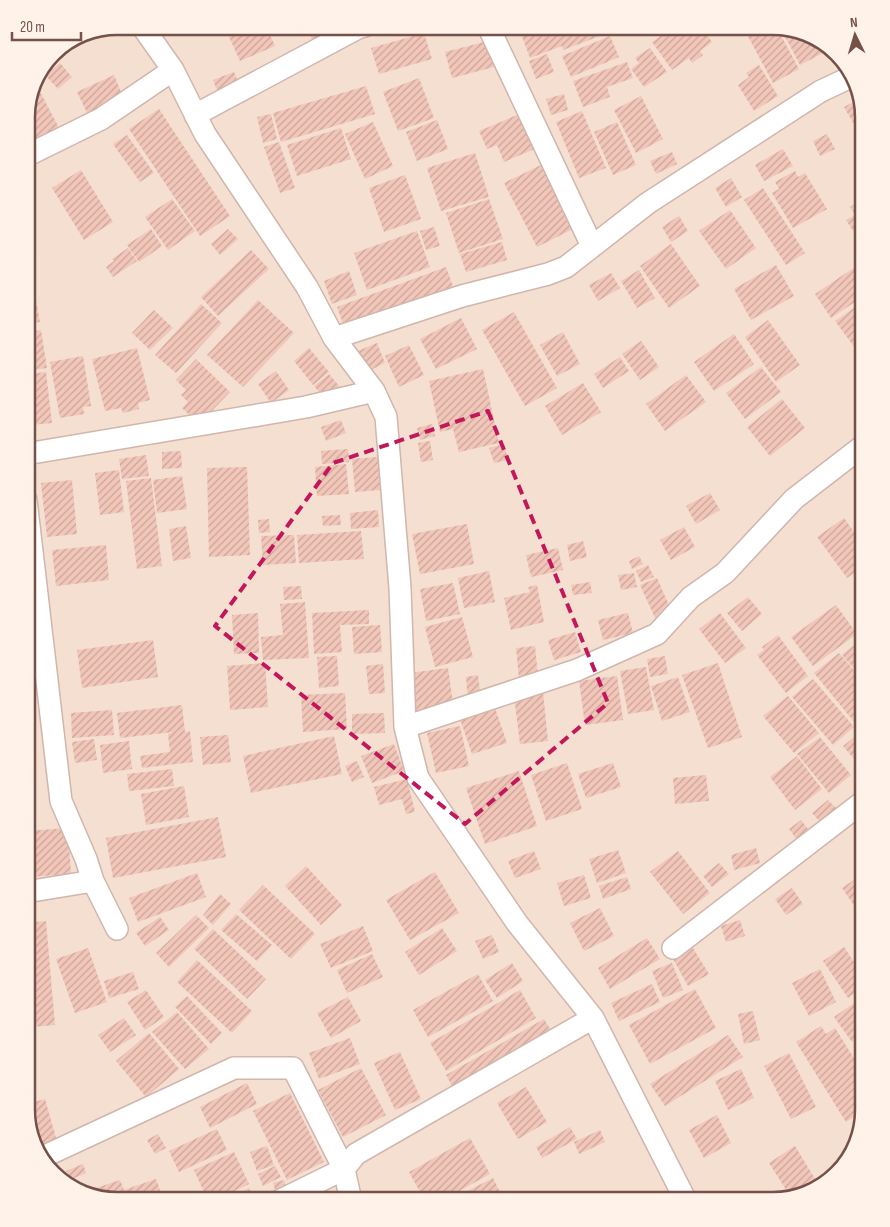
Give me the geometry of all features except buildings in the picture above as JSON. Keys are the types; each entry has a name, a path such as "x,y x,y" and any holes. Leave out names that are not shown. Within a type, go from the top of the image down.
{"street":[{"path":"148,35 173,70 195,115 307,287 334,338 374,391 386,417 400,588 405,728 418,778 516,923 593,1018 681,1192"},
{"path":"195,115 345,35"},
{"path":"492,35 592,246"},
{"path":"35,152 101,119 173,70"},
{"path":"334,338 462,296 548,274 566,267 648,202 821,91 846,79"},
{"path":"35,452 306,407 374,391"},
{"path":"405,728 577,670 657,634 690,597 726,573 794,499 855,452"},
{"path":"35,577 61,801 86,859 93,881 117,929"},
{"path":"674,948 855,808"},
{"path":"35,891 93,881"},
{"path":"297,1192 344,1169 356,1154 593,1018"},
{"path":"48,1154 234,1068 293,1068 344,1169 349,1192"}],"highlighted area":[{"path":"488,411 608,703 465,824 215,626 333,463"}],"shaded area":[{"path":"117,35 778,35 804,41 814,46 832,60 844,76 852,96 855,117 855,1110 852,1131 844,1151 831,1168 814,1181 794,1189 773,1192 112,1192 86,1186 76,1181 59,1168 46,1151 38,1131 35,1110 35,112 43,81 52,67 63,55 91,39"}]}
